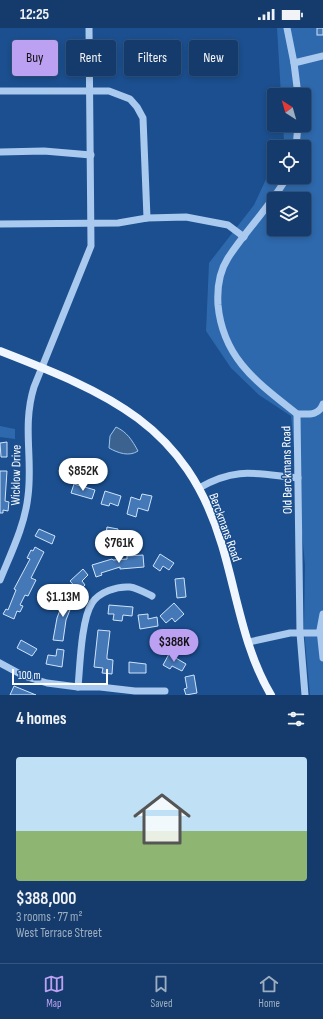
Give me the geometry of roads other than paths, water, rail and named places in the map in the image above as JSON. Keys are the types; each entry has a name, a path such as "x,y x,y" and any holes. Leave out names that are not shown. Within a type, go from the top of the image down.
{"main road":[{"name":"Berckmans Road","path":"0,351 90,388 130,412 164,441 189,473 199,488 209,508 222,545 249,642 258,669 271,695"}],"street":[{"name":"Wicklow Drive","path":"0,580 25,515 28,494 28,406 42,367 91,246 92,223 89,28"},
{"path":"287,28 294,62 297,88"},
{"path":"294,62 323,56"},
{"path":"0,91 109,91 125,96 134,102 142,114 145,129 144,191 147,218"},
{"path":"0,152 44,152 91,155"},
{"name":"Old Berckmans Road","path":"283,184 271,203 227,260 218,286 219,316 223,332 239,363 258,383 297,414 300,633 304,695"},
{"path":"0,224 118,223 171,216 228,225 244,237"},
{"path":"297,414 314,413 322,408"},
{"path":"199,488 220,477 234,473 298,478"},
{"path":"78,688 80,658 86,619 92,603 104,592 116,588 131,587 152,596"},
{"path":"323,614 320,633 323,658"},
{"path":"249,642 277,635 320,633"},
{"path":"0,663 24,676 47,683 78,688 100,687 135,692 165,691"}]}
